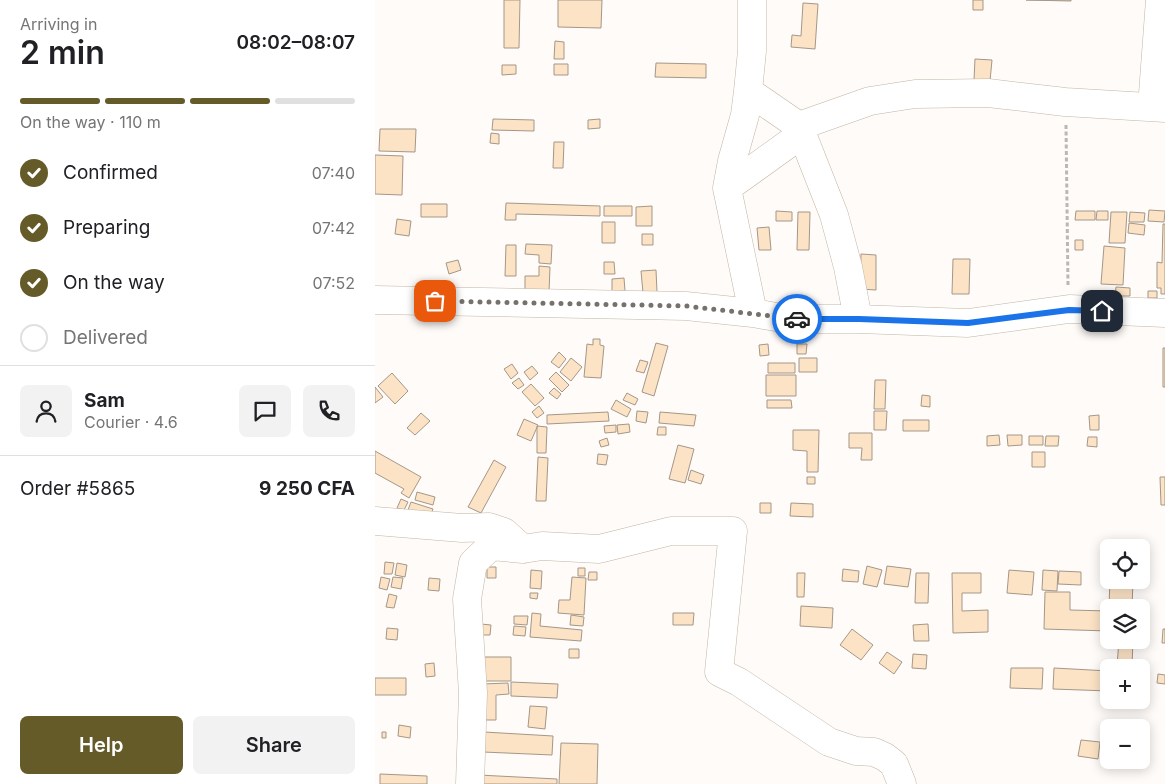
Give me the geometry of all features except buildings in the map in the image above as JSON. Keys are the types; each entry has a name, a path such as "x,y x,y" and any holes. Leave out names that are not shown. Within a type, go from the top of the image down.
{"street":[{"path":"752,0 752,51 745,115 732,161 727,188 753,313"},
{"path":"727,188 801,130 870,101 915,94 988,93 1065,102 1159,108 1161,0"},
{"path":"748,90 801,130 835,215 859,319"},
{"path":"375,300 686,306 753,313 787,319 859,319 968,323 1069,310 1165,313"},
{"path":"375,521 462,528 489,527 505,532 523,549"},
{"path":"470,784 473,693 467,599 473,563 491,546 523,549 542,546 599,549 671,531 733,531 719,672 739,682 829,742 856,750 874,752 885,757 894,764 902,784"}],"path":[{"path":"1065,102 1069,310"}],"way so far":[{"path":"435,301 686,306 797,319"}],"route":[{"path":"797,319 968,323 1069,310 1102,311"}]}
